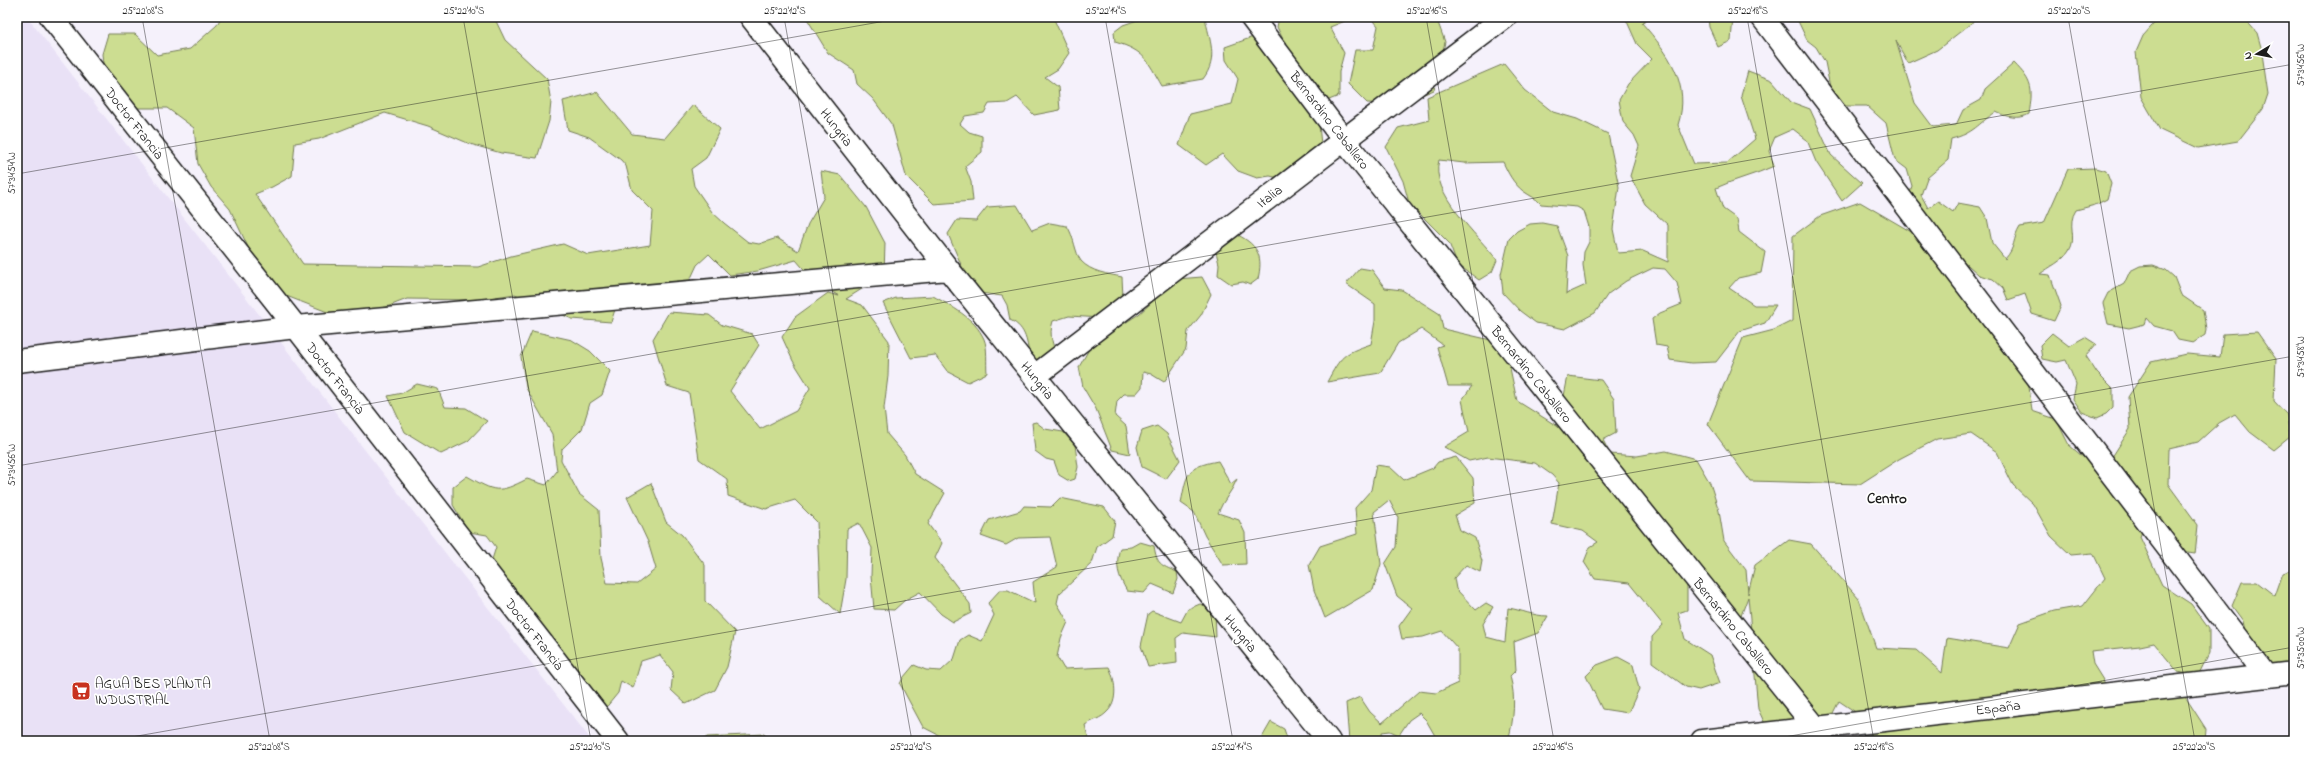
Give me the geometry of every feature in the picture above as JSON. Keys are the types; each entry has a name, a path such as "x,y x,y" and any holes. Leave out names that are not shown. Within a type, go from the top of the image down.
{"street":[{"name":"Doctor Francia","path":"51,17 296,327 618,741"},
{"name":"Hungria","path":"751,17 948,269 1329,741"},
{"name":"Bernardino Caballero","path":"1251,17 1343,139 1816,728"},
{"name":"Italia","path":"1035,376 1343,139 1505,17"},
{"path":"1762,17 2266,676"},
{"path":"17,361 296,327 948,269"},
{"name":"España","path":"1702,741 2294,673"}],"shaded area":[{"path":"17,17 27,17 592,741 17,741"}],"green space":[{"path":"221,17 494,17 505,40 547,79 551,102 549,121 537,158 501,153 470,144 428,126 385,113 319,139 295,143 292,176 255,194 303,264 478,267 511,256 563,244 588,255 650,245 653,211 632,190 626,166 621,160 589,137 568,130 563,101 597,92 632,134 665,138 693,105 720,129 706,158 691,169 694,186 712,212 748,242 759,244 777,238 798,251 808,224 824,197 821,171 840,175 866,207 885,243 884,275 846,299 862,305 889,341 888,376 884,408 887,434 905,455 915,474 945,493 928,524 942,543 935,558 970,604 971,613 953,622 941,614 920,592 905,600 894,610 874,609 871,576 872,548 859,523 847,529 846,579 840,614 820,596 817,522 795,500 766,509 728,496 727,479 699,459 689,393 667,386 653,339 669,312 709,315 722,325 752,334 759,345 730,391 760,429 796,411 810,388 793,361 782,337 795,317 828,293 839,296 815,282 796,260 758,271 730,275 709,254 697,265 685,291 620,294 611,322 572,319 515,294 475,300 407,299 379,310 351,316 330,313 271,290 264,267 249,249 230,209 211,187 198,164 194,128 167,108 136,108 105,81 102,54 108,34 135,34 157,55 190,49 217,25"},
{"path":"806,17 1053,17 1069,53 1058,69 1045,77 1058,87 1060,110 1034,115 1017,97 1007,103 989,104 984,113 965,116 960,124 969,132 982,136 982,152 965,166 971,182 973,201 934,204 906,176 892,125 873,99 857,84 854,70 828,53"},
{"path":"1146,17 1205,17 1212,49 1212,56 1211,64 1203,79 1162,86 1153,69 1139,53 1125,45 1115,42 1114,32 1123,25"},
{"path":"1279,17 1355,17 1330,27 1344,53 1339,72 1339,96 1324,102 1292,58 1277,27"},
{"path":"1371,17 1436,17 1445,42 1434,90 1400,104 1367,103 1348,84 1355,50 1373,50 1378,26"},
{"path":"1625,17 1649,17 1642,23 1661,46 1675,70 1682,96 1678,125 1694,164 1727,163 1755,139 1741,96 1748,71 1772,80 1791,102 1810,109 1831,155 1862,183 1842,201 1816,162 1807,140 1793,129 1775,137 1769,151 1774,166 1716,188 1723,209 1737,219 1739,232 1765,252 1761,273 1738,278 1729,288 1754,305 1776,305 1765,323 1740,331 1716,362 1691,363 1670,360 1667,347 1656,345 1652,319 1660,313 1682,304 1677,283 1665,269 1653,268 1626,281 1608,294 1595,313 1565,329 1536,323 1520,311 1503,293 1501,274 1509,239 1517,231 1530,224 1542,223 1557,226 1568,256 1566,294 1586,285 1583,265 1584,252 1589,242 1589,227 1584,211 1577,207 1541,204 1516,185 1503,162 1464,163 1439,160 1438,173 1441,186 1448,200 1468,227 1497,260 1492,272 1479,280 1457,264 1449,243 1409,203 1403,181 1386,147 1398,128 1429,120 1427,97 1504,64 1525,90 1553,112 1577,119 1608,134 1619,187 1613,229 1618,253 1643,251 1668,262 1668,225 1645,204 1630,176 1639,146 1634,135 1623,122 1619,100 1628,84 1652,59 1637,44"},
{"path":"1708,17 1733,17 1731,41 1718,47 1709,27"},
{"path":"1793,17 1979,17 1937,50 1908,63 1896,41 1915,103 1933,127 1956,125 1963,110 1981,100 1985,89 2014,63 2025,75 2030,86 2031,98 2029,114 2021,117 2013,117 1996,112 1971,131 1951,139 1948,160 1927,178 1921,195 1928,208 1938,201 1953,212 1958,203 1980,207 1987,218 1992,243 2005,259 2011,251 2020,227 2044,223 2068,169 2095,168 2106,171 2111,184 2107,199 2095,205 2076,210 2073,215 2072,241 2069,251 2060,261 2040,274 2050,275 2061,306 2054,321 2032,314 2025,294 2008,300 2003,288 1993,279 1979,275 1938,238 1908,197 1912,186 1907,169 1895,160 1886,123 1867,106 1845,106 1831,92 1825,62 1816,47 1807,40 1798,21"},
{"path":"2160,17 2243,17 2257,33 2261,47 2268,94 2263,109 2238,141 2198,148 2160,130 2141,97 2136,52 2143,36"},
{"path":"1256,36 1281,69 1286,83 1318,116 1323,163 1297,182 1270,176 1257,178 1238,171 1222,154 1206,165 1179,145 1190,114 1232,104 1238,79 1226,60 1225,47"},
{"path":"1860,202 1939,248 2027,370 2032,411 2056,419 2069,445 2096,468 2112,457 2130,429 2128,397 2151,362 2187,354 2220,357 2223,334 2257,332 2276,359 2274,401 2287,415 2290,437 2274,450 2250,432 2235,414 2219,423 2198,442 2169,449 2168,484 2198,525 2195,554 2181,552 2142,531 2140,537 2162,585 2191,604 2209,629 2209,653 2198,676 2178,672 2154,643 2140,646 2091,651 2093,664 2108,688 2162,687 2186,698 2206,729 2205,741 1870,741 1869,721 1839,701 1832,715 1824,741 1773,741 1758,709 1748,597 1736,629 1700,589 1687,586 1687,610 1678,613 1685,639 1710,655 1720,683 1699,690 1686,687 1652,662 1652,637 1663,625 1629,583 1595,579 1584,562 1590,547 1598,542 1583,531 1552,524 1559,483 1552,475 1535,463 1488,457 1469,461 1444,447 1469,432 1462,400 1472,386 1448,386 1437,347 1443,345 1421,329 1398,343 1380,373 1327,382 1339,361 1343,357 1354,350 1371,344 1375,321 1375,304 1346,284 1360,268 1372,270 1385,288 1402,290 1440,314 1443,329 1491,340 1507,354 1517,401 1565,431 1564,396 1568,376 1601,380 1614,399 1616,433 1603,440 1610,454 1637,456 1666,451 1696,459 1710,483 1719,511 1724,541 1746,570 1748,594 1755,565 1789,540 1811,544 1859,599 1876,648 1916,650 1942,673 1947,638 2009,648 2020,623 2054,611 2083,606 2105,578 2093,553 2071,555 2051,536 2033,504 2013,485 1997,452 1971,434 1937,439 1899,459 1860,484 1750,481 1708,424 1743,338 1774,330 1792,321 1793,236 1820,216"},
{"path":"1017,205 1032,230 1050,223 1067,226 1077,254 1085,265 1106,274 1122,277 1123,298 1102,318 1069,316 1053,321 1051,336 1057,360 1048,366 1030,360 1023,332 1016,323 1010,320 1007,305 1002,296 979,293 968,281 948,234 957,220 976,221 987,207"},
{"path":"1238,235 1251,243 1258,253 1260,264 1258,279 1250,285 1243,282 1231,284 1218,275 1219,264 1215,248 1233,236"},
{"path":"2153,265 2166,270 2174,277 2181,295 2203,310 2206,329 2205,335 2193,343 2178,340 2172,331 2154,326 2147,318 2145,324 2129,328 2108,324 2103,303 2108,293 2124,284 2130,271 2140,266"},
{"path":"1202,277 1211,294 1201,315 1188,331 1186,349 1164,382 1151,374 1143,372 1142,387 1136,394 1124,394 1117,401 1115,416 1126,426 1130,454 1112,450 1096,409 1083,387 1079,367 1092,344 1139,314 1177,279"},
{"path":"933,296 962,313 980,332 986,347 987,373 968,382 947,371 935,355 911,358 883,303 896,298"},
{"path":"532,331 572,340 590,351 610,371 602,395 590,403 582,429 562,449 561,460 579,494 599,510 601,558 607,583 637,584 656,569 648,542 627,497 651,483 666,522 682,535 705,565 705,601 735,632 727,667 715,690 686,704 671,690 673,672 660,655 641,661 633,688 621,681 618,693 604,710 490,566 496,547 487,535 469,532 453,505 453,487 467,476 491,488 503,489 527,479 546,485 557,471 552,434 526,388 521,357"},
{"path":"2052,333 2069,346 2085,337 2096,344 2086,356 2097,373 2113,389 2113,407 2106,414 2097,418 2082,412 2073,399 2076,384 2066,360 2057,362 2042,359 2040,345"},
{"path":"417,384 438,389 445,407 466,408 487,421 468,441 441,454 405,432 388,396 402,393"},
{"path":"1036,422 1045,429 1063,432 1075,445 1078,467 1075,479 1069,481 1059,475 1054,461 1046,459 1035,451 1032,423"},
{"path":"1157,426 1167,434 1180,460 1166,479 1142,467 1137,447 1142,431"},
{"path":"1456,457 1473,478 1475,503 1455,515 1460,530 1475,538 1482,561 1480,572 1466,565 1454,578 1456,589 1476,610 1486,603 1493,607 1483,624 1486,637 1505,642 1508,608 1548,616 1538,633 1514,642 1516,670 1510,676 1514,708 1508,741 1453,741 1449,739 1438,741 1426,720 1419,713 1409,720 1399,735 1390,731 1382,732 1383,741 1349,741 1346,703 1360,697 1370,712 1382,723 1419,691 1436,693 1458,683 1458,649 1442,631 1423,637 1402,639 1399,626 1412,608 1397,596 1385,564 1396,547 1398,517 1389,500 1374,512 1381,564 1373,590 1325,618 1314,590 1309,565 1320,546 1357,534 1355,508 1371,490 1376,465 1390,467 1404,480 1433,468 1438,462"},
{"path":"1218,461 1231,484 1237,479 1218,513 1239,520 1245,533 1246,564 1223,565 1205,536 1194,512 1181,503 1187,478 1190,473 1194,469 1207,463"},
{"path":"1060,498 1104,507 1115,521 1112,536 1097,547 1092,563 1059,594 1057,603 1068,622 1061,638 1057,657 1064,669 1109,667 1115,690 1111,707 1102,716 1085,725 1089,741 1040,741 1039,738 1008,741 950,741 923,727 900,684 903,678 914,665 926,670 941,671 954,659 960,640 968,635 982,641 994,615 988,603 1000,590 1008,590 1035,603 1033,582 1057,567 1050,537 1018,538 1006,545 981,536 989,520 1020,511 1024,506 1051,507"},
{"path":"1140,542 1154,546 1156,557 1160,563 1177,572 1178,579 1173,593 1152,584 1144,593 1127,591 1118,570 1118,554 1120,548 1131,547"},
{"path":"2294,569 2294,683 2289,682 2247,641 2243,621 2232,606 2242,582 2257,582 2275,596 2283,573"},
{"path":"1200,604 1215,608 1216,637 1183,633 1176,638 1177,663 1148,667 1141,646 1148,614 1152,611 1181,622 1188,609"},
{"path":"1618,657 1633,665 1639,689 1628,713 1602,709 1586,676 1597,665"},
{"path":"1271,722 1284,729 1288,741 1260,741"},
{"path":"764,734 770,741 702,741 707,737"}],"place":[{"name":"AGUA BES PLANTA INDUSTRIAL","path":"81,691"}],"district":[{"name":"Centro","path":"1887,498"}]}
